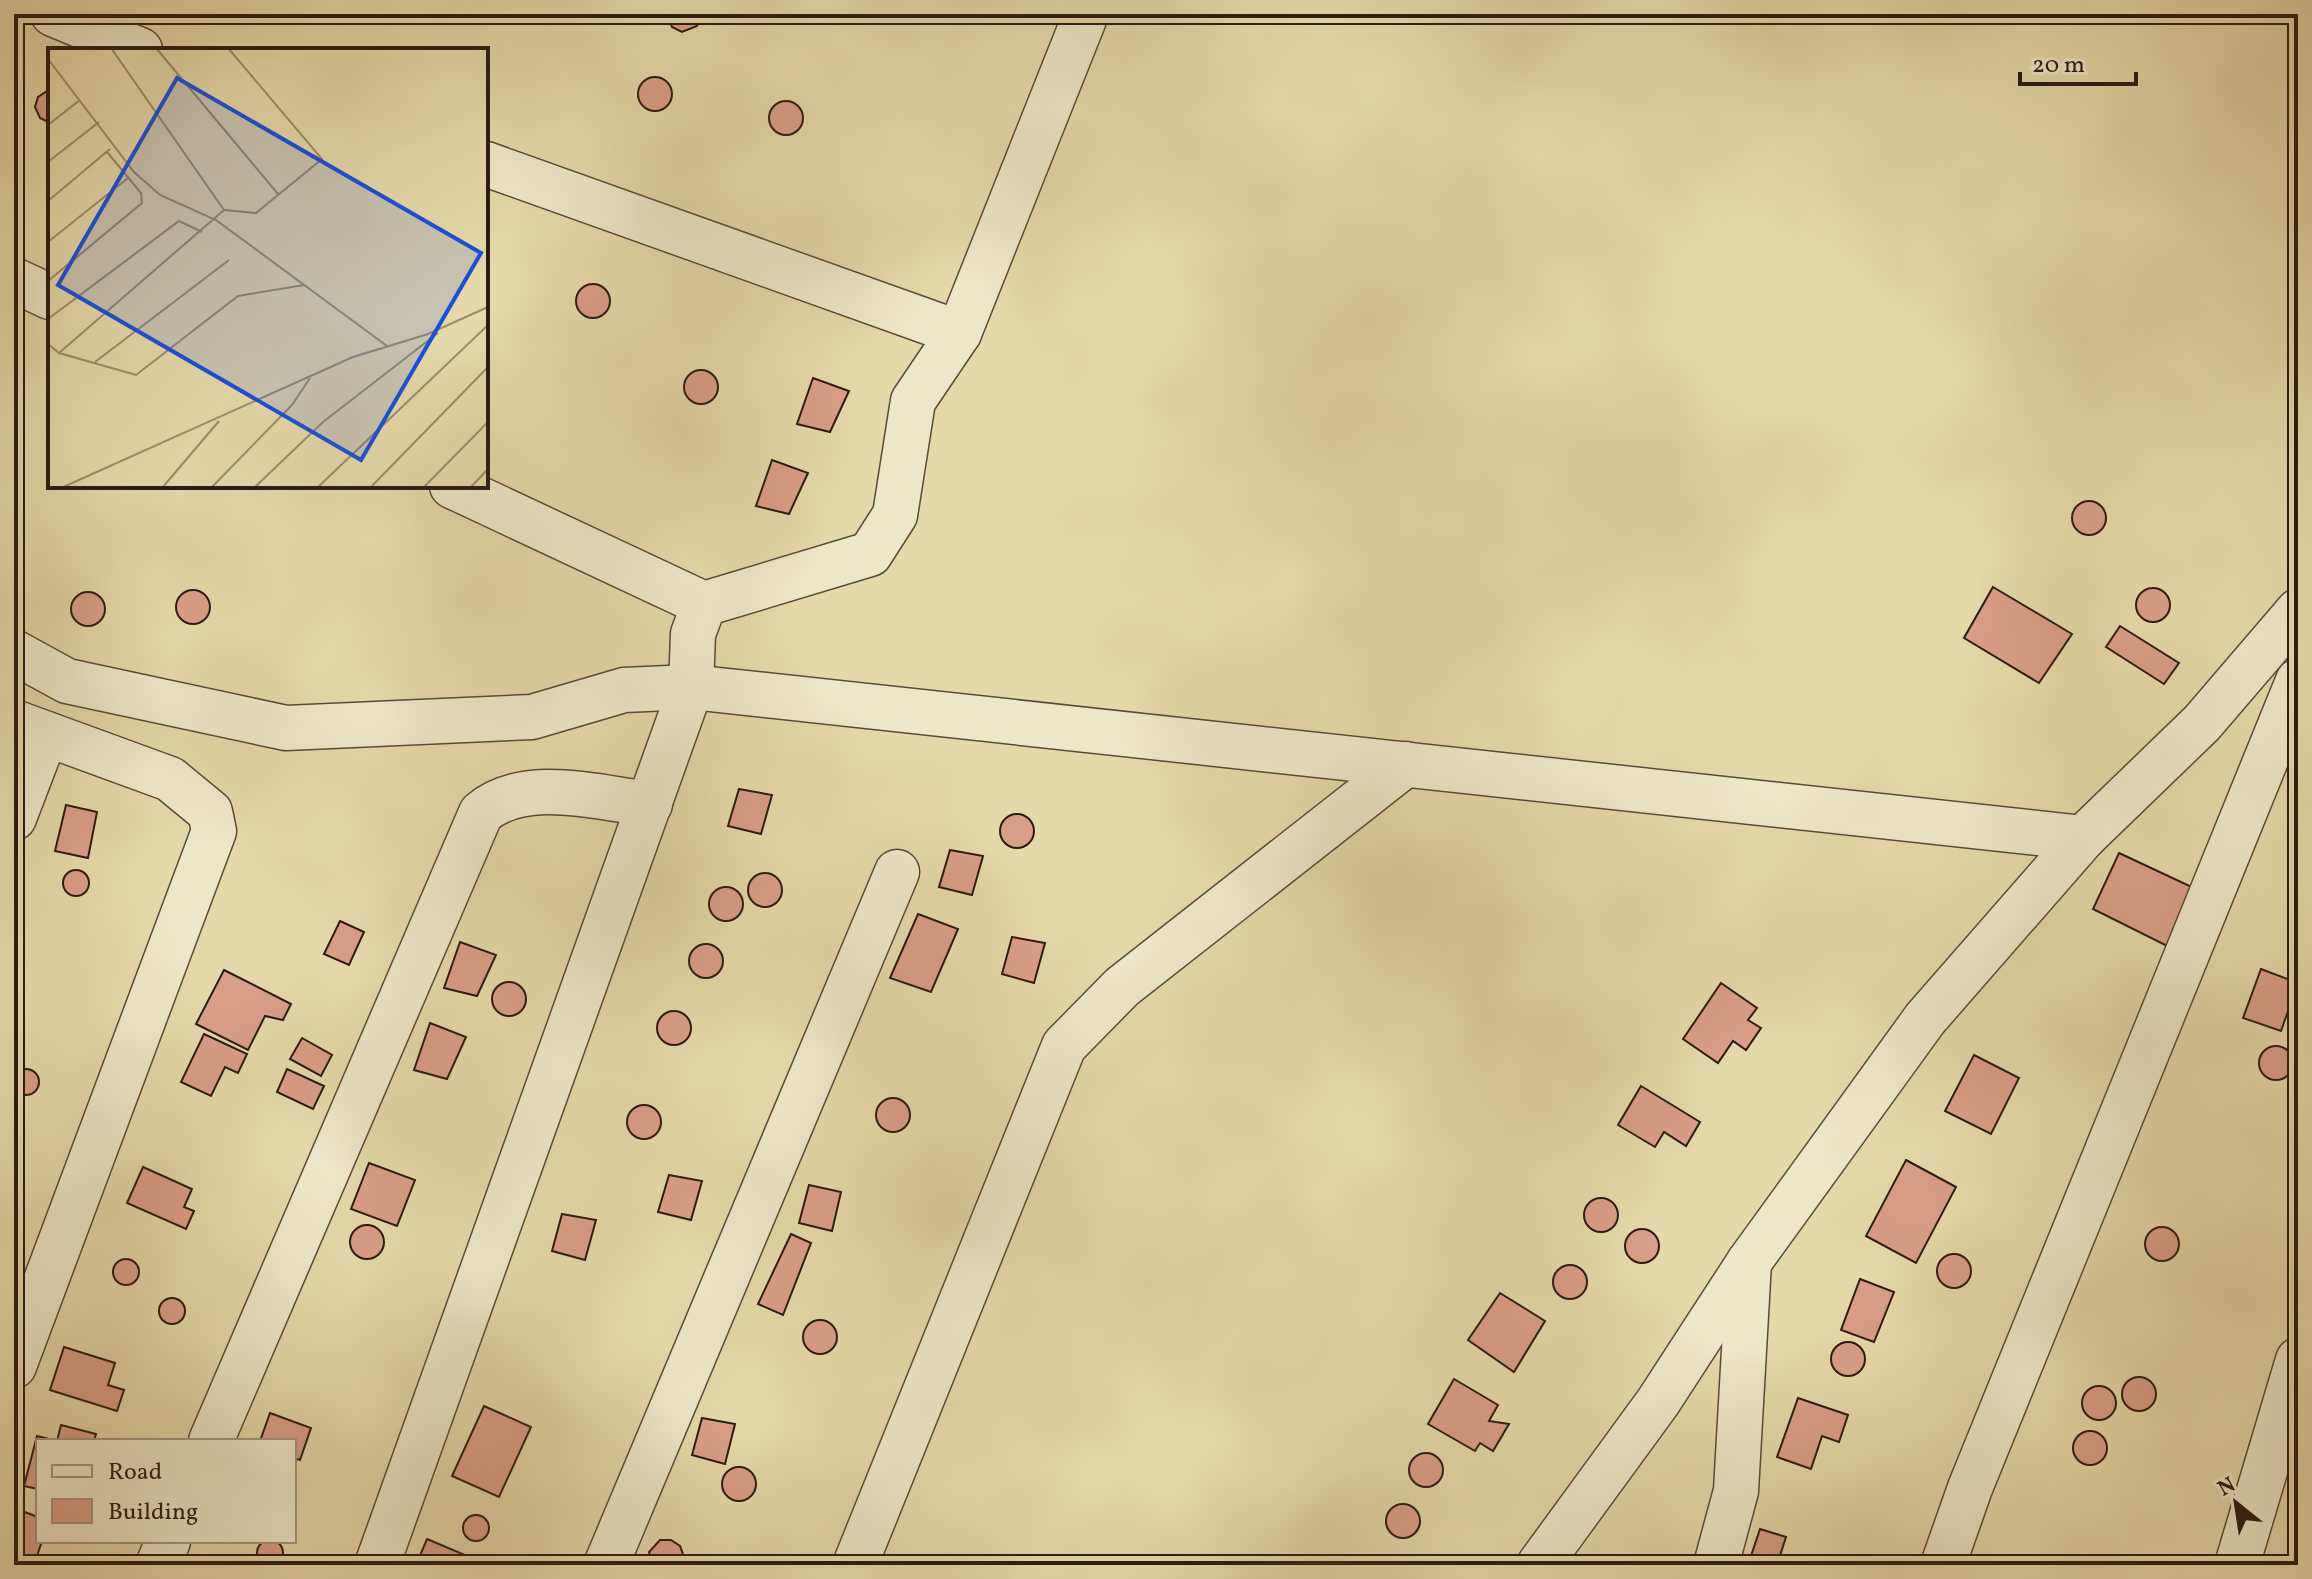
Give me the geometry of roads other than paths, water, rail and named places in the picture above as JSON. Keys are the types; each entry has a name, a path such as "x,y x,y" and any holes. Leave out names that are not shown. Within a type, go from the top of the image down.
{"street":[{"path":"53,14 135,48"},
{"path":"456,488 704,604 870,554 895,515 913,401 959,333 1086,14"},
{"path":"488,165 959,333"},
{"path":"14,280 48,296"},
{"path":"377,1565 691,687 693,634 704,604"},
{"path":"1539,1565 1658,1402 1749,1262 1925,1019 2083,838 2202,723 2298,611"},
{"path":"14,652 67,681 286,728 532,717 624,690 691,687 2083,838"},
{"path":"1943,1565 1970,1488 2298,681"},
{"path":"14,818 30,728 170,779 210,812 214,831 14,1366"},
{"path":"855,1565 1064,1046 1122,987 1406,764"},
{"path":"212,1439 481,813 496,800 539,792 650,804"},
{"path":"606,1565 897,872"},
{"path":"1716,1565 1736,1491 1749,1262"},
{"path":"2237,1565 2298,1360"},
{"path":"158,1565 167,1543"}]}
